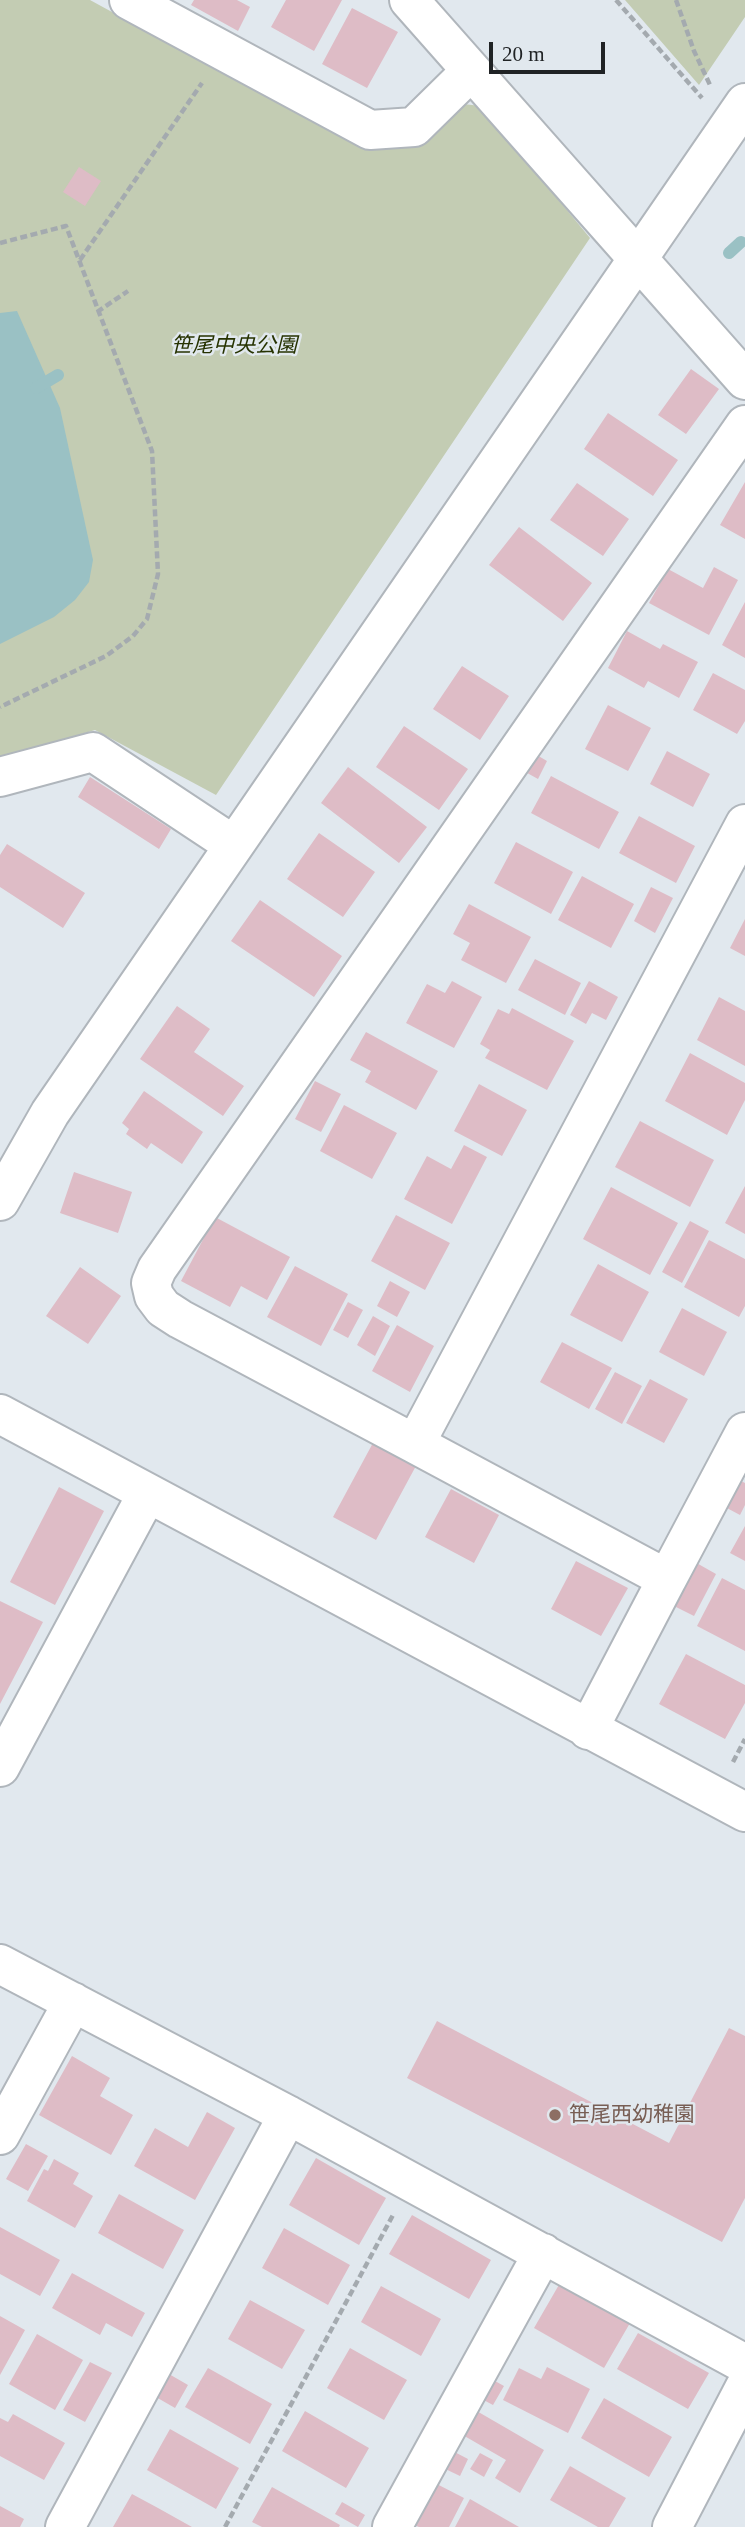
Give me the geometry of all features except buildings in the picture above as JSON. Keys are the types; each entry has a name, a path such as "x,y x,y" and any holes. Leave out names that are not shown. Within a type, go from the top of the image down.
{"street":[{"path":"129,0 369,131 414,127 471,71"},
{"path":"409,0 745,380"},
{"path":"0,1201 50,1112 745,103"},
{"path":"667,1579 180,1319 163,1308 154,1296 151,1283 745,425"},
{"path":"0,777 93,751 233,844"},
{"path":"415,1444 745,824"},
{"path":"0,1414 745,1812"},
{"path":"588,1730 745,1432"},
{"path":"0,1767 147,1494"},
{"path":"0,1964 288,2115 745,2364"},
{"path":"0,2135 74,2002"},
{"path":"65,2527 288,2115"},
{"path":"392,2527 544,2253"},
{"path":"672,2527 745,2387"}],"path":[{"path":"616,0 702,99"},
{"path":"676,0 694,51 711,85"},
{"path":"80,260 225,51"},
{"path":"0,243 66,226 152,452 158,574 147,619 133,636 106,656 0,707"},
{"path":"97,312 128,291"},
{"path":"225,2527 398,2205"}],"green space":[{"name":"笹尾中央公園","path":"0,0 90,0 361,148 423,139 463,104 481,106 590,238 216,795 95,730 0,759"},
{"path":"625,0 745,0 745,17 699,85"}],"water":[{"path":"17,311 60,408 93,560 89,582 75,600 54,617 0,644 0,313"}],"waterway":[{"path":"729,253 741,242"},
{"path":"36,388 58,375"}],"place":[{"name":"笹尾西幼稚園","path":"555,2115"}]}
